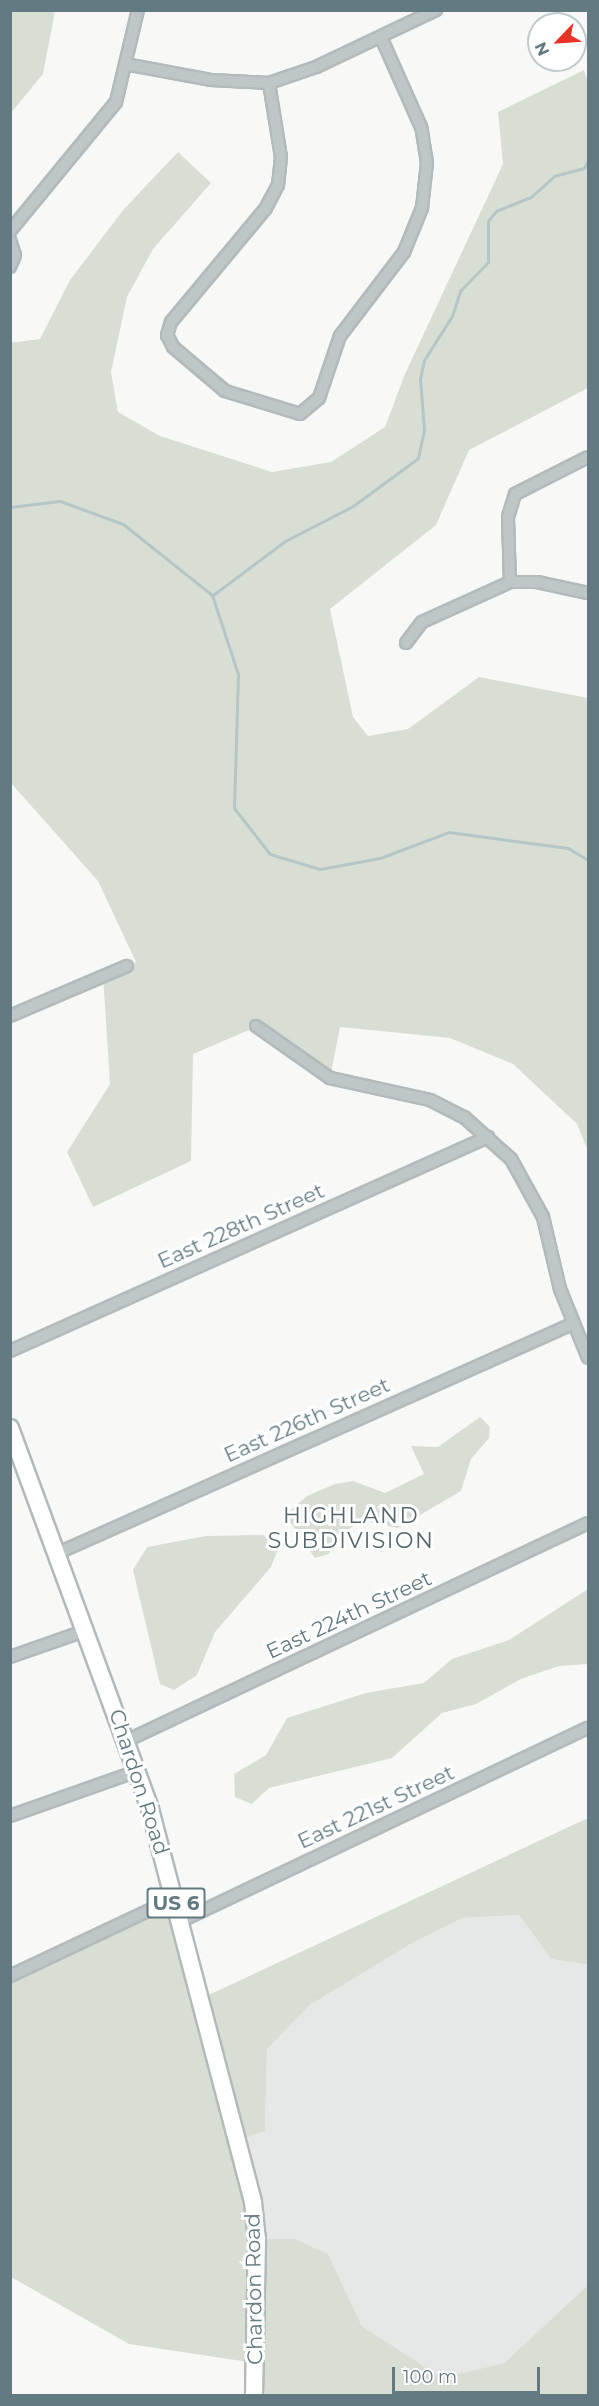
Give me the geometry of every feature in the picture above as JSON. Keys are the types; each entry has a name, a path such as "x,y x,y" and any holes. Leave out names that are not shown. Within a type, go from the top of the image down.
{"main road":[{"name":"Chardon Road","path":"10,1428 16,1458 58,1552 137,1771 175,1898 256,2218 254,2396"}],"street":[{"path":"10,231 107,118 116,102 138,10"},
{"path":"125,64 212,80 269,83 316,67 436,10"},
{"path":"269,83 281,157 278,185 266,208 171,322 167,335 173,347 225,391 284,412 300,414 319,398 340,336 404,252 422,208 427,163 421,127 381,37"},
{"path":"10,240 15,255 10,267"},
{"path":"510,582 508,517 515,494 588,457"},
{"path":"406,643 422,622 510,582 537,582 588,593"},
{"path":"10,1016 127,966"},
{"path":"256,1026 330,1078 430,1100 464,1117 511,1159 543,1217 572,1324 588,1358"},
{"name":"East 228th Street","path":"10,1351 488,1137"},
{"name":"East 226th Street","path":"58,1552 572,1324"},
{"name":"East 224th Street","path":"126,1741 588,1523"},
{"path":"10,1657 87,1630"},
{"name":"East 221st Street","path":"181,1921 588,1728"},
{"path":"10,1816 137,1771"},
{"path":"10,1976 175,1898"}],"shaded area":[{"path":"11,10 55,11 43,74 11,113"},
{"path":"580,72 585,72 588,81 588,388 469,450 436,525 330,609 353,717 368,736 408,729 479,677 588,698 588,1151 577,1124 513,1064 450,1038 340,1027 330,1078 256,1027 193,1054 191,1161 93,1207 67,1152 110,1084 103,976 136,962 98,881 11,783 10,343 40,339 70,280 124,209 178,152 211,183 153,249 127,297 111,372 118,412 160,436 272,472 331,462 385,427 405,374 503,164 498,112"},
{"path":"480,1417 490,1427 489,1438 471,1459 461,1491 398,1528 361,1520 334,1541 329,1554 315,1558 285,1515 307,1496 335,1484 353,1481 385,1493 424,1474 411,1446 438,1447"},
{"path":"263,1535 278,1549 271,1567 215,1632 197,1675 174,1690 160,1684 133,1570 147,1547 206,1536"},
{"path":"588,1589 588,1664 559,1666 521,1679 476,1704 442,1713 392,1758 269,1788 252,1804 235,1797 234,1774 266,1755 287,1718 366,1693 424,1683 452,1659 509,1640"},
{"path":"588,1818 588,1965 551,1959 519,1915 463,1918 414,1942 310,2005 267,2049 265,2131 235,2141 257,2239 295,2239 328,2254 362,2326 442,2378 504,2363 588,2285 588,2395 254,2395 255,2363 129,2344 11,2277 10,1976 175,1898 200,1999"},
{"path":"519,1915 551,1959 588,1965 588,2285 504,2363 442,2379 362,2326 328,2254 257,2239 234,2141 265,2131 267,2049 310,2005 414,1942 463,1918"}],"waterway":[{"path":"213,595 285,541 353,506 418,458 424,429 420,379 424,360 452,316 460,291 488,262 488,221 496,211 531,197 554,176 584,168 588,160"},
{"path":"10,507 60,501 123,524 212,595 238,674 234,808 270,854 320,869 380,858 449,832 568,848 588,860"}],"district":[{"name":"HIGHLAND SUBDIVISION","path":"351,1528"}]}
